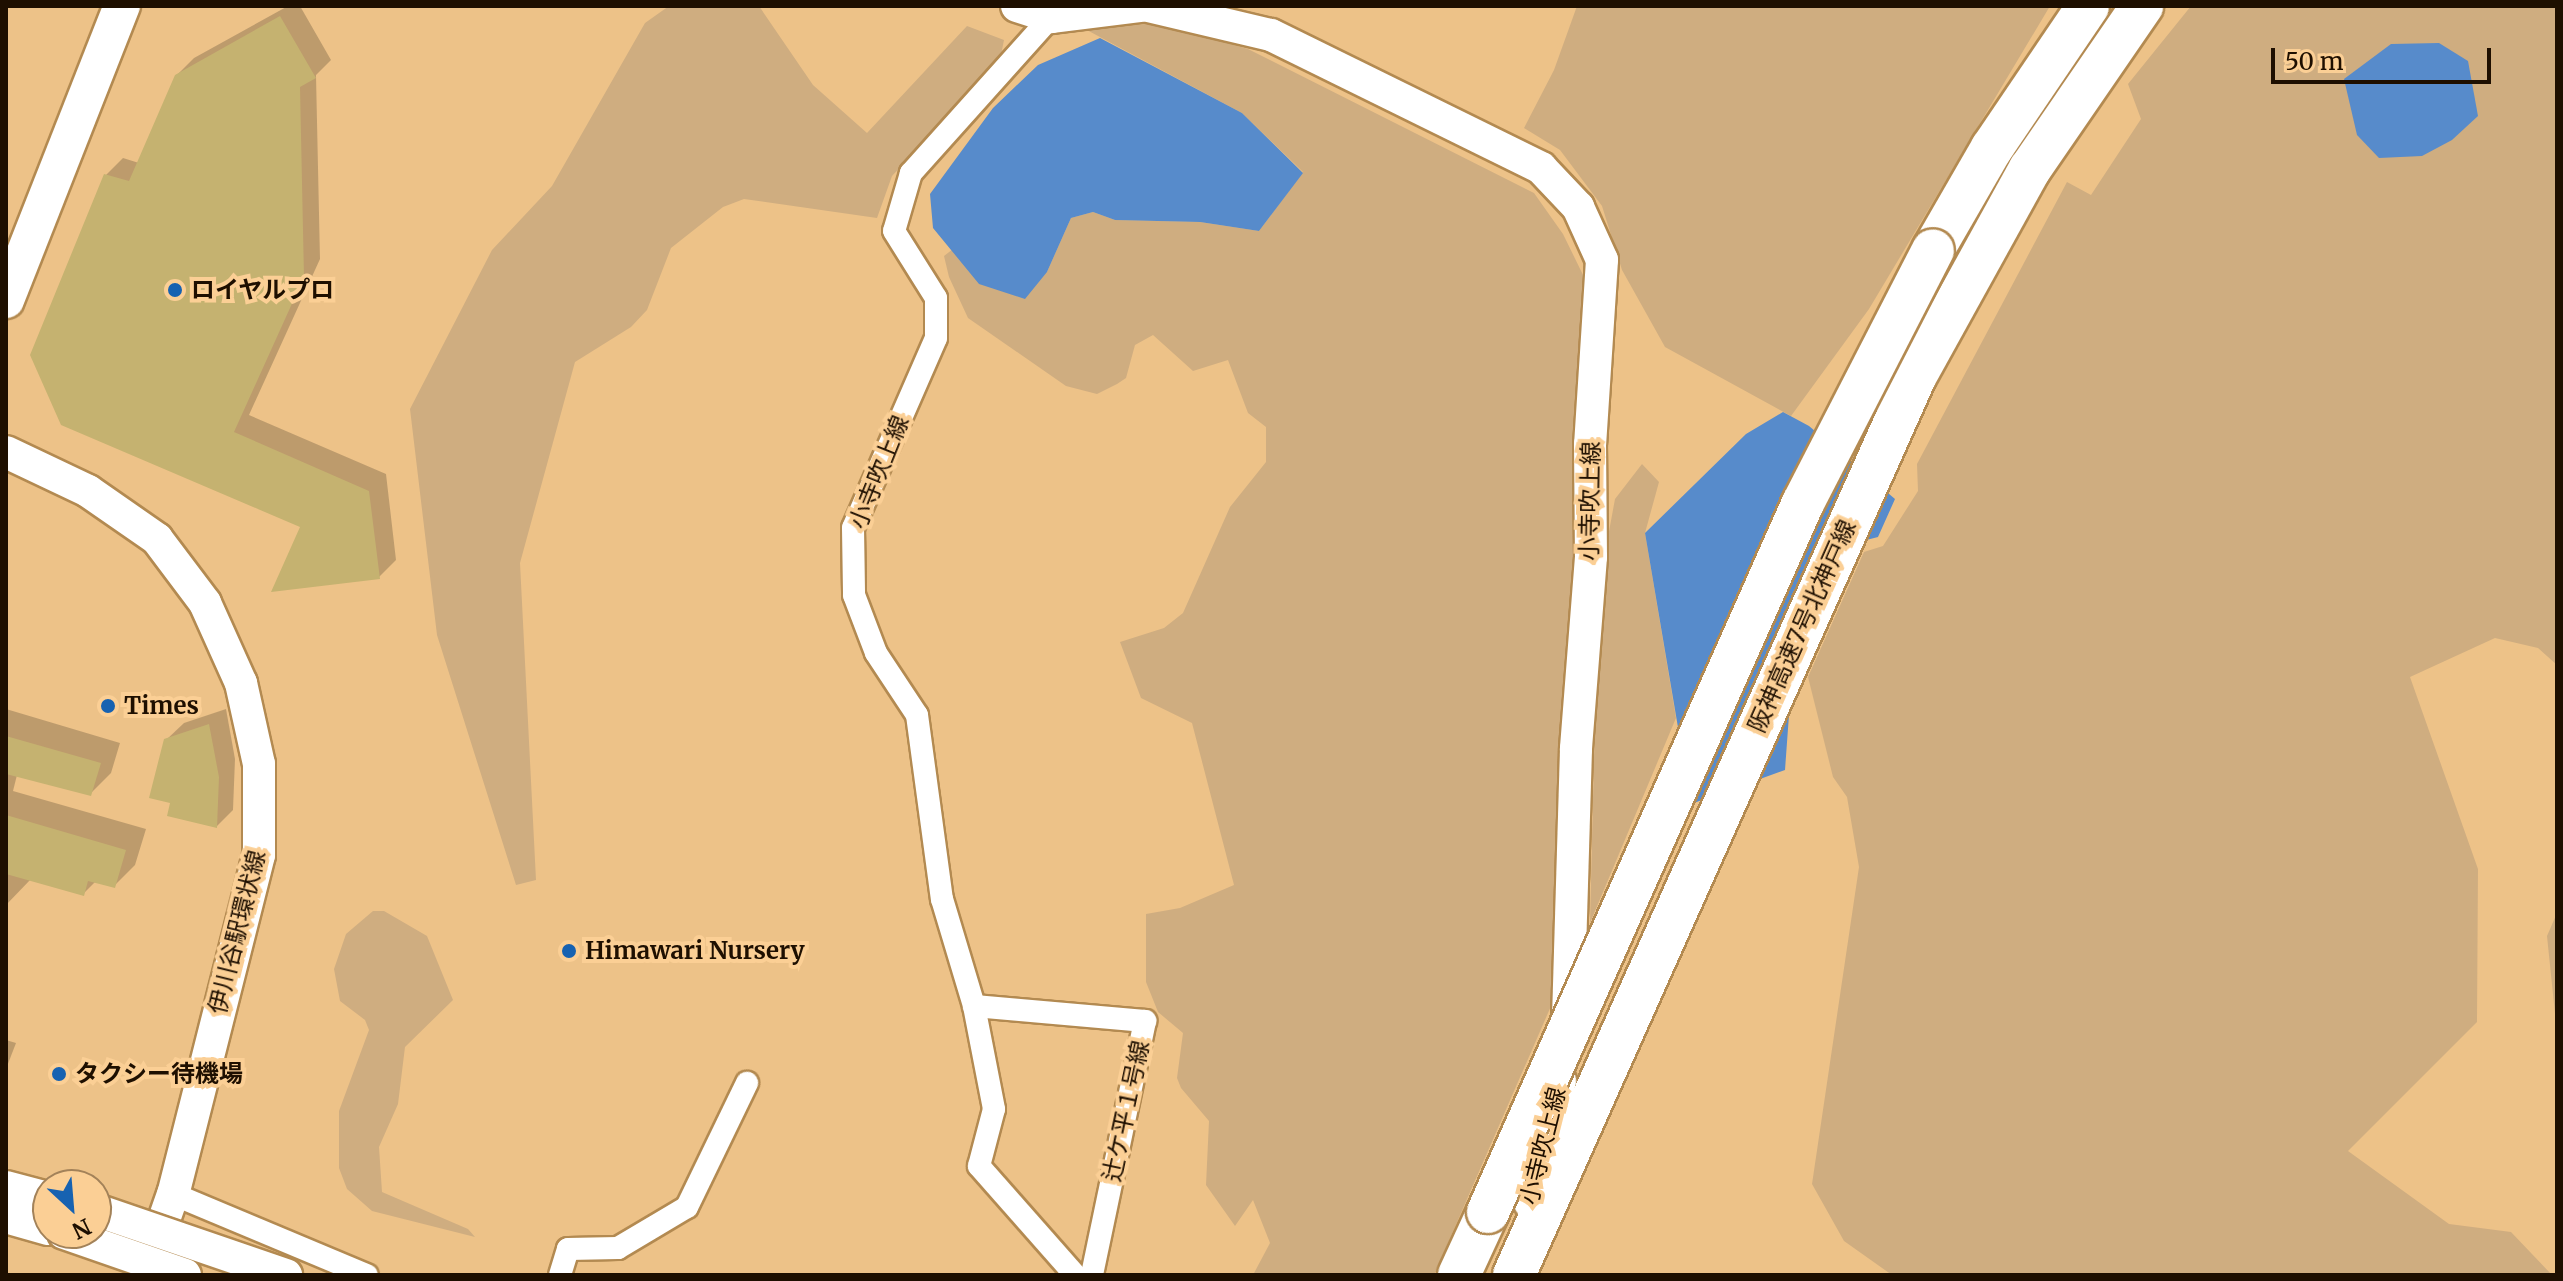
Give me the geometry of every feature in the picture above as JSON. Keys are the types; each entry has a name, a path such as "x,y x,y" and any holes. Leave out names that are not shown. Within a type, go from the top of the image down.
{"highway":[{"name":"阪神高速7号北神戸線","path":"1459,1275 1803,503 1933,250 1992,148 2088,6"},
{"name":"阪神高速7号北神戸線","path":"1512,1275 1915,377 2030,169 2142,6"}],"main road":[{"path":"6,300 122,6"}],"street":[{"path":"1017,6 1051,17 1141,6"},
{"name":"小寺吹上線","path":"1148,6 1271,35 1541,168 1578,207 1602,260 1565,1052 1547,1144 1512,1275"},
{"name":"小寺吹上線","path":"1051,17 911,173 894,231 936,298 936,338 853,528 854,595 876,653 917,715 942,899 974,1006 994,1109 979,1166 1075,1275"},
{"name":"伊川谷駅環状線","path":"6,452 88,491 157,539 205,603 244,695 259,764 259,855 173,1194 144,1275"},
{"name":"辻ケ平１号線","path":"974,1006 1145,1021 1092,1275"},
{"path":"560,1275 568,1249 618,1248 687,1207 747,1083"},
{"path":"6,1187 32,1194"},
{"path":"173,1194 367,1275"},
{"path":"112,1215 286,1275"},
{"path":"6,1217 32,1224"},
{"path":"110,1249 185,1275"}],"shaded area":[{"path":"669,6 759,6 813,85 867,133 967,26 1004,40 1000,60 892,176 877,218 744,199 723,207 671,248 647,310 631,327 575,362 520,563 536,880 516,885 437,635 410,409 492,250 552,186 645,23"},
{"path":"1577,6 2050,6 1869,309 1791,416 1665,347 1622,270 1602,206 1560,150 1524,128 1554,70"},
{"path":"2191,6 2557,6 2557,665 2538,648 2495,638 2410,677 2478,869 2477,1022 2348,1151 2449,1224 2511,1232 2552,1275 1892,1275 1844,1241 1812,1184 1859,867 1847,797 1833,777 1808,677 1864,552 1883,546 1918,491 1917,464 2067,182 2091,195 2141,119 2128,84"},
{"path":"1156,23 1248,49 1534,193 1563,234 1585,279 1558,990 1434,1275 1253,1275 1270,1243 1253,1200 1235,1226 1206,1185 1209,1121 1181,1088 1177,1078 1183,1033 1158,1012 1146,982 1146,914 1180,908 1234,885 1192,723 1141,698 1120,642 1164,628 1183,613 1230,507 1266,462 1266,427 1248,413 1228,360 1193,371 1153,335 1135,345 1126,378 1117,384 1097,394 1066,386 968,318 949,277 944,256 953,249 980,284 1047,272 1071,218 1093,212 1115,220 1200,222 1259,231 1303,172 1242,113 1085,29"},
{"path":"1642,464 1659,482 1645,533 1676,718 1590,923 1598,591 1615,499"},
{"path":"373,911 384,911 427,936 453,1000 405,1047 398,1104 379,1147 382,1192 468,1229 475,1237 372,1211 347,1189 339,1168 339,1111 369,1030 365,1020 340,1001 334,969 346,934"},
{"path":"2557,913 2557,1033 2547,936"}],"water":[{"path":"1100,38 1242,113 1303,173 1259,231 1200,222 1115,220 1093,212 1071,218 1047,272 1025,299 979,284 933,228 930,194 993,108 1038,65"},
{"path":"2439,43 2468,61 2478,116 2452,140 2422,156 2379,158 2357,135 2344,79 2391,44"},
{"path":"1783,412 1809,426 1895,499 1878,537 1839,547 1793,660 1785,770 1691,804 1645,533 1746,434"}],"building":[{"path":"280,16 316,78 300,87 304,277 234,432 369,491 380,579 271,592 300,527 61,425 30,355 104,174 129,181 175,75"},
{"path":"209,724 219,777 217,828 167,816 170,803 149,798 164,739"},
{"path":"6,736 101,763 91,796 6,774"},
{"path":"6,815 126,850 115,888 88,881 84,896 6,874"}],"place":[{"name":"ロイヤルプロ","path":"175,290"},
{"name":"Times","path":"108,706"},
{"name":"Himawari Nursery","path":"569,951"},
{"name":"タクシー待機場","path":"59,1074"}]}
